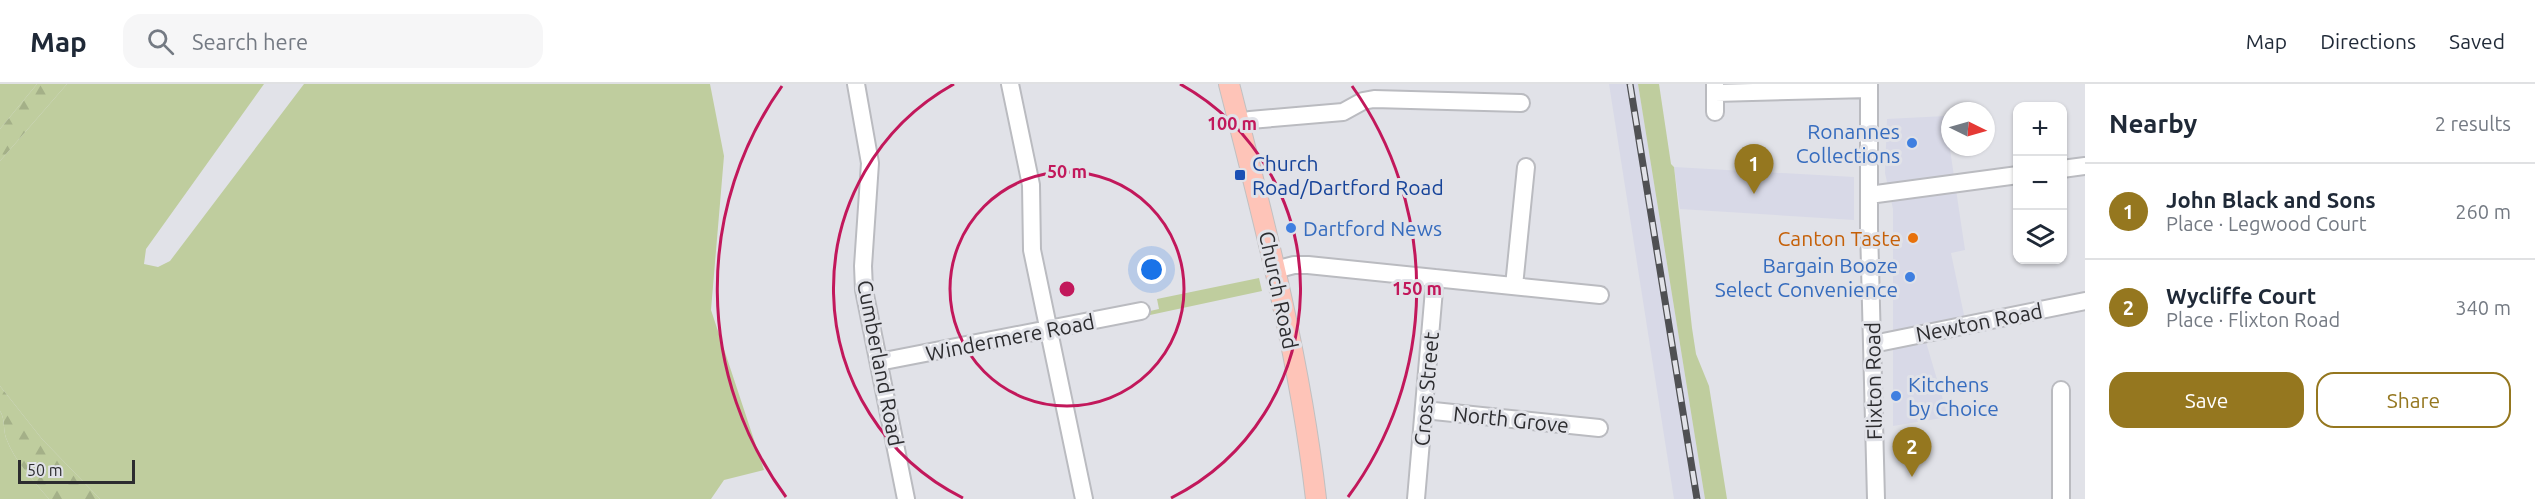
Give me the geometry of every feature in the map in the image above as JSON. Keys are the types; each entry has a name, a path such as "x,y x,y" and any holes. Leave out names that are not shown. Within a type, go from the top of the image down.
{"main road":[{"name":"Church Road","path":"1229,84 1275,270 1309,442 1316,499"}],"street":[{"name":"Cumberland Road","path":"856,84 870,163 863,266 864,290 906,499"},
{"path":"1010,84 1029,172 1032,200 1032,250 1084,499"},
{"path":"1715,112 1715,89 1869,87"},
{"name":"Flixton Road","path":"1869,87 1869,195 1876,499"},
{"path":"1239,123 1343,112 1363,101 1374,99 1521,103"},
{"path":"2067,168 2085,166"},
{"path":"1514,286 1526,167"},
{"path":"1869,195 2013,176"},
{"path":"1275,270 1294,265 1308,265 1600,295"},
{"name":"Cross Street","path":"1416,499 1435,278"},
{"name":"Newton Road","path":"1873,344 2085,301"},
{"name":"Windermere Road","path":"879,362 1141,310"},
{"path":"2061,390 2061,499"},
{"name":"North Grove","path":"1424,410 1599,428"}],"shaded area":[{"path":"1609,84 1638,84 1705,499 1674,499"},
{"path":"1941,116 1941,156 1951,156 1965,250 1951,253 1968,334 1926,342 1948,417 1893,426 1893,209 1885,173 1887,119"},
{"path":"1674,167 1854,177 1854,220 1680,209"}],"green space":[{"path":"0,84 37,84 0,129"},
{"path":"37,84 67,84 0,161 0,129"},
{"path":"67,84 264,84 146,249 144,264 158,267 170,261 304,84 710,84 724,156 711,310 764,470 724,480 711,499 100,499 42,439 0,386 0,161"},
{"path":"1638,84 1659,84 1671,164 1674,167 1696,354 1709,386 1727,499 1705,499"},
{"path":"1259,278 1262,291 1150,315 1150,311 1159,309 1157,299"},
{"path":"0,386 42,439 100,499 49,499 14,455 6,438 0,411"},
{"path":"0,411 6,438 14,455 49,499 0,499"}],"railway":[{"path":"1630,84 1697,499"}],"place":[{"name":"Ronannes Collections","path":"1912,143"},
{"name":"Church Road/Dartford Road","path":"1240,175"},
{"name":"John Black and Sons","path":"1754,194"},
{"name":"Dartford News","path":"1291,228"},
{"name":"Canton Taste","path":"1913,238"},
{"name":"Bargain Booze Select Convenience","path":"1910,277"},
{"name":"Kitchens by Choice","path":"1896,396"},
{"name":"Wycliffe Court","path":"1912,477"}]}
